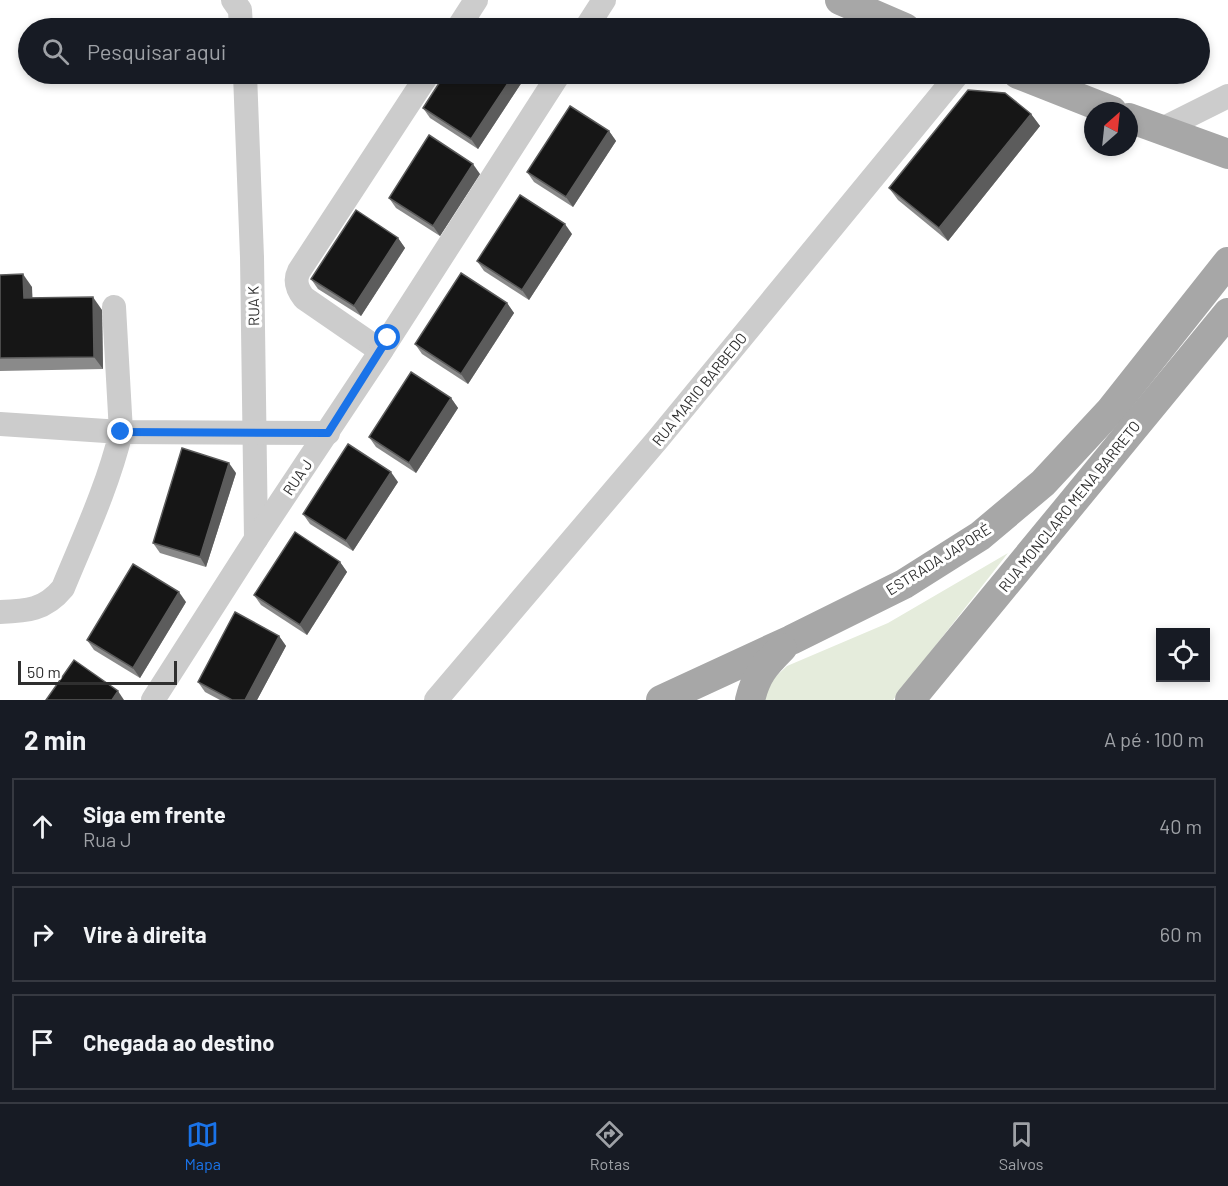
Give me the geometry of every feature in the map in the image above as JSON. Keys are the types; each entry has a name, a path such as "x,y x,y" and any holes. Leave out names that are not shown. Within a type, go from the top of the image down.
{"main road":[{"path":"840,0 882,18"},
{"path":"1043,84 1089,102"},
{"path":"1138,121 1223,157"},
{"name":"ESTRADA JAPORÉ","path":"661,700 904,584 980,536 1043,483 1110,411 1228,262"},
{"name":"RUA MONCLARO MENA BARRETO","path":"910,700 1228,313"},
{"path":"750,700 754,683 765,665 790,640"}],"street":[{"path":"233,0 240,10 240,18"},
{"path":"464,18 476,0"},
{"path":"592,18 604,0"},
{"name":"RUA K","path":"245,84 252,246 256,539"},
{"path":"381,351 304,298 297,285 296,277 421,84"},
{"name":"RUA J","path":"153,700 256,539 328,433 552,84"},
{"name":"RUA MARIO BARBEDO","path":"445,696 950,84"},
{"path":"1160,130 1228,96"},
{"path":"0,612 26,611 55,598 63,588 96,510 117,451 121,432 114,307"},
{"path":"0,424 121,432 328,433"}],"green space":[{"path":"1008,553 893,700 761,700 769,683 787,666 888,623"}],"building":[{"path":"439,84 507,84 471,139 423,108"},
{"path":"968,90 1005,93 1031,114 939,228 889,188"},
{"path":"570,106 609,131 566,197 527,172"},
{"path":"429,135 473,164 433,226 389,198"},
{"path":"520,195 565,224 522,290 477,261"},
{"path":"356,210 398,238 354,306 311,279"},
{"path":"461,273 507,303 461,374 415,344"},
{"path":"23,274 24,298 93,297 94,357 0,358 0,275"},
{"path":"411,372 451,398 409,463 369,437"},
{"path":"348,444 391,472 346,541 303,514"},
{"path":"182,448 229,463 200,557 153,543"},
{"path":"295,532 340,562 300,625 254,595"},
{"path":"133,564 179,592 133,668 87,640"},
{"path":"235,612 279,636 245,700 232,700 198,682"},
{"path":"74,660 118,691 112,700 46,700"}],"route":[{"path":"121,432 328,433 388,338"}]}
